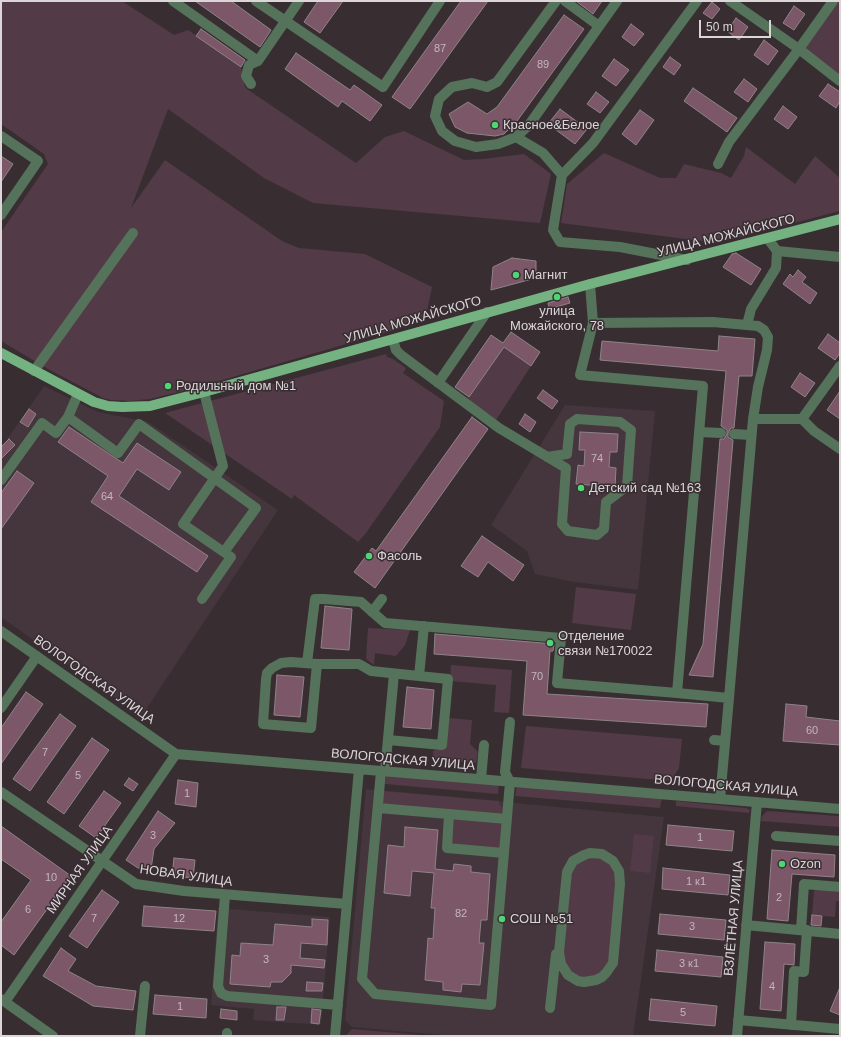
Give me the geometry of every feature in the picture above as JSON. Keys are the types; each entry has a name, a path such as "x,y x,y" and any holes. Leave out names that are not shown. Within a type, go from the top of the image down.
{"main road":[{"name":"УЛИЦА МОЖАЙСКОГО","path":"1,353 78,394 101,404 129,408 157,405 393,340 487,312 840,219"}],"street":[{"path":"173,1 258,61"},
{"path":"256,1 383,87 440,1"},
{"path":"251,84 246,76 250,65 258,61 299,1"},
{"path":"556,1 498,82 486,87 472,83 452,87 439,99 436,116 442,131 455,141 476,147 498,144 516,137 529,125 617,1"},
{"path":"565,1 599,26"},
{"path":"687,260 620,247 560,242 553,230 562,175 593,143 697,1"},
{"path":"730,1 799,49 840,81"},
{"path":"718,164 729,142 833,1"},
{"path":"1,136 38,161 4,203 1,215"},
{"path":"516,137 543,153 562,175"},
{"path":"34,371 133,233"},
{"path":"747,325 751,309 776,268 777,251 768,239"},
{"path":"777,251 840,257"},
{"path":"590,284 593,323 580,375 703,386 677,693"},
{"path":"438,383 487,312"},
{"path":"593,323 713,322 758,326 764,330 768,337 765,362 758,387 751,436 720,799"},
{"path":"393,340 396,350 401,355 438,383 499,428 566,468"},
{"path":"802,419 840,366"},
{"path":"202,599 232,557 183,524 223,466 204,392"},
{"path":"1,480 42,423 56,433 68,417 78,394"},
{"path":"68,417 118,453 139,424 256,508 224,552"},
{"path":"577,419 620,422 631,430 627,486 606,502 604,529 597,535 568,531 562,524 566,468 570,424 577,419"},
{"path":"753,419 802,419 814,431 840,449"},
{"path":"699,432 720,433"},
{"path":"734,434 751,436"},
{"path":"547,457 567,454"},
{"path":"372,612 382,598"},
{"path":"388,740 442,745 448,678 371,671 359,664 312,663 291,662 281,663 267,673 263,724 311,728 312,663 315,599 361,602 385,623 561,638 557,683 729,698"},
{"path":"419,676 424,626"},
{"name":"ВОЛОГОДСКАЯ УЛИЦА","path":"1,631 176,754 840,809"},
{"path":"1,708 37,656"},
{"path":"394,674 388,740 378,808 362,979 375,994 491,1005 510,782 505,772 510,722"},
{"path":"714,740 725,741"},
{"path":"481,779 484,745"},
{"name":"МИРНАЯ УЛИЦА","path":"3,1000 176,754"},
{"path":"335,1036 359,769"},
{"name":"НОВАЯ УЛИЦА","path":"1,792 136,884 226,895 347,904"},
{"name":"ВЗЛЁТНАЯ УЛИЦА","path":"737,1036 757,802"},
{"path":"378,808 507,819"},
{"path":"449,814 447,848 504,853"},
{"path":"776,836 840,841"},
{"path":"550,1008 565,875 573,861 578,857 590,853 596,853 608,857 619,871 620,884 613,963 606,974 590,982 578,981 568,975 561,964 559,952 565,875"},
{"path":"791,1025 794,971 804,972 804,884 840,887"},
{"path":"226,895 218,986 222,993 227,996 338,1005"},
{"path":"746,925 840,934"},
{"path":"140,1036 145,986"},
{"path":"3,1000 53,1036"},
{"path":"738,1020 840,1029"}],"shaded area":[{"path":"1,1 122,1 174,35 188,30 241,67 245,87 247,89 356,163 385,137 404,131 464,160 524,154 551,174 540,223 313,203 264,178 168,109 131,208 165,160 282,241 299,248 365,254 432,287 425,321 195,388 150,399 130,401 103,398 48,369 1,341 1,232 48,164 44,154 1,124"},
{"path":"838,1 840,1 840,75 805,49"},
{"path":"746,147 795,184 815,156 840,178 840,211 717,243 561,223 567,184 604,153 660,178 676,178 684,164 721,173 731,178 744,156"},
{"path":"504,347 531,366 496,420 467,400"},
{"path":"386,354 387,357 393,359 406,368 403,373 444,401 440,427 366,533 358,542 294,495 292,499 165,413"},
{"path":"44,386 98,412 148,422 278,510 141,717 1,617 1,448"},
{"name":"Детский сад №163","path":"565,405 655,411 638,590 574,582 535,574 527,551 491,525"},
{"path":"576,587 636,594 631,630 572,623"},
{"path":"368,628 410,630 405,645 396,656 375,653 374,665 366,659"},
{"path":"451,665 512,670 509,713 494,712 496,685 450,681"},
{"path":"448,718 472,720 470,744 478,752 476,763 433,759 433,751 445,746"},
{"path":"526,726 682,739 679,768 671,781 521,768"},
{"path":"386,772 499,783 498,794 385,784"},
{"path":"517,784 662,797 660,808 515,796"},
{"name":"СОШ №51","path":"366,789 664,817 633,1036 453,1036 352,1027 345,1020"},
{"path":"383,791 499,801 499,805 506,810 497,816 381,806"},
{"path":"676,801 746,808 750,810 749,813 676,806"},
{"path":"767,811 838,816 840,818 840,827 761,821 762,816"},
{"path":"452,819 502,823 500,849 450,845"},
{"path":"634,834 654,836 650,873 630,871"},
{"path":"592,858 604,860 612,868 615,873 617,885 610,962 598,975 586,978 570,971 562,956 568,880 576,864"},
{"path":"817,889 839,892 839,901 836,901 835,917 812,915 814,891"},
{"path":"218,908 330,917 321,1025 253,1020 254,1009 211,1005"},
{"path":"352,1029 432,1036 345,1036"}],"building":[{"path":"195,1 231,1 271,30 260,47"},
{"path":"318,1 343,1 320,33 304,22"},
{"path":"461,1 488,1 410,109 392,97"},
{"path":"576,1 602,1 593,14"},
{"path":"712,2 720,9 712,19 703,13"},
{"path":"794,6 805,14 794,30 783,23"},
{"path":"564,15 584,29 517,121 504,134 495,136 467,133 455,127 449,114 468,102 487,114 497,107"},
{"path":"736,18 748,27 739,40 727,31"},
{"path":"631,24 644,34 634,46 622,37"},
{"path":"201,29 245,60 241,67 196,36"},
{"path":"764,40 778,51 768,65 754,55"},
{"path":"296,53 350,90 354,85 382,105 370,121 342,101 338,107 285,69"},
{"path":"670,57 681,65 674,75 663,67"},
{"path":"614,59 629,70 616,86 602,76"},
{"path":"744,79 757,89 748,102 734,92"},
{"path":"828,84 840,92 840,101 836,108 819,96"},
{"path":"693,88 737,118 727,132 684,101"},
{"path":"596,92 609,102 600,113 587,104"},
{"path":"783,106 797,117 788,129 774,119"},
{"path":"560,109 587,129 575,144 548,124"},
{"path":"640,110 654,120 636,145 622,134"},
{"path":"1,156 13,164 1,182"},
{"path":"736,253 761,269 751,285 723,267 732,254"},
{"path":"512,258 536,261 536,278 491,290 493,267"},
{"path":"798,270 806,277 802,282 817,293 810,304 783,284 790,274 793,277"},
{"path":"568,297 570,303 549,309 548,303"},
{"path":"511,332 540,352 531,366 504,347 469,397 455,387 491,335 503,343"},
{"path":"828,334 840,343 840,353 835,360 818,348"},
{"path":"719,336 755,339 752,376 739,376 734,428 731,428 728,433 728,437 733,440 713,677 689,675 703,644 720,439 724,439 727,434 727,430 721,426 726,371 600,360 602,341 718,351"},
{"path":"800,373 815,383 805,397 791,387"},
{"path":"543,390 558,401 552,409 537,398"},
{"path":"840,391 840,419 827,410"},
{"path":"29,409 36,414 28,427 20,422"},
{"path":"525,414 536,422 530,432 519,424"},
{"path":"472,417 488,429 375,588 354,572 372,548 376,551"},
{"path":"69,427 123,463 137,443 181,472 169,490 137,469 119,496 208,556 197,572 91,502 108,476 58,442"},
{"path":"580,432 618,434 617,452 610,452 609,467 616,468 615,487 576,484 578,465 584,466 585,450 579,450"},
{"path":"9,439 15,445 1,459 1,447"},
{"path":"17,471 34,483 1,529 1,493"},
{"path":"482,536 524,565 513,581 488,562 478,577 461,566"},
{"path":"325,606 352,609 349,650 321,648"},
{"path":"435,634 554,644 553,651 550,651 547,694 708,704 706,727 523,715 527,661 434,654"},
{"path":"277,675 304,677 300,717 274,715"},
{"path":"407,687 434,690 431,729 403,727"},
{"path":"26,692 43,704 1,764 1,728"},
{"path":"786,704 807,706 806,717 840,721 840,745 783,741"},
{"path":"60,714 76,726 30,791 13,779"},
{"path":"92,738 109,750 64,814 47,802"},
{"path":"129,778 138,784 133,791 124,785"},
{"path":"178,780 198,783 196,807 175,804"},
{"path":"104,791 121,803 96,838 79,826"},
{"path":"158,811 175,823 154,849 151,869 138,868 126,860"},
{"path":"668,825 734,831 732,851 666,845"},
{"path":"1,826 71,876 14,955 1,945 1,922 31,880 1,859"},
{"path":"405,827 438,830 435,869 453,871 454,864 471,866 471,872 490,874 487,920 481,920 479,943 484,943 480,985 462,984 461,992 443,990 443,982 425,980 428,938 433,939 435,908 431,908 434,873 412,871 410,896 384,893 388,845 404,847"},
{"path":"772,850 835,855 834,877 792,874 788,921 767,919"},
{"path":"174,858 195,860 193,878 172,876"},
{"path":"663,868 730,875 728,895 662,889"},
{"path":"102,890 119,902 87,948 69,936"},
{"path":"144,906 216,911 214,931 142,926"},
{"path":"660,914 726,920 724,940 658,934"},
{"path":"812,915 822,916 821,926 811,925"},
{"path":"312,919 328,920 327,945 301,943 300,958 325,960 324,968 291,965 291,973 282,982 271,982 270,987 230,984 232,955 240,956 241,943 273,945 275,924 312,927"},
{"path":"765,942 795,944 794,965 784,964 781,1011 760,1009"},
{"path":"61,948 76,959 68,971 96,986 136,991 133,1010 93,1006 43,976"},
{"path":"657,950 723,957 721,977 655,971"},
{"path":"307,982 323,983 322,991 306,991"},
{"path":"840,987 840,1015 830,1011"},
{"path":"155,995 207,999 206,1018 153,1014"},
{"path":"651,999 717,1006 715,1026 649,1020"},
{"path":"277,1007 286,1007 284,1020 276,1020"},
{"path":"221,1009 237,1011 237,1020 220,1018"},
{"path":"312,1009 321,1010 319,1024 311,1023"}],"place":[{"name":"Красное&Белое","path":"495,125"},
{"name":"Магнит","path":"516,275"},
{"name":"улица Можайского, 78","path":"557,297"},
{"name":"Родильный дом №1","path":"168,386"},
{"name":"Детский сад №163","path":"581,488"},
{"name":"Фасоль","path":"369,556"},
{"name":"Отделение связи №170022","path":"550,643"},
{"name":"Ozon","path":"782,864"},
{"name":"СОШ №51","path":"502,919"}]}
